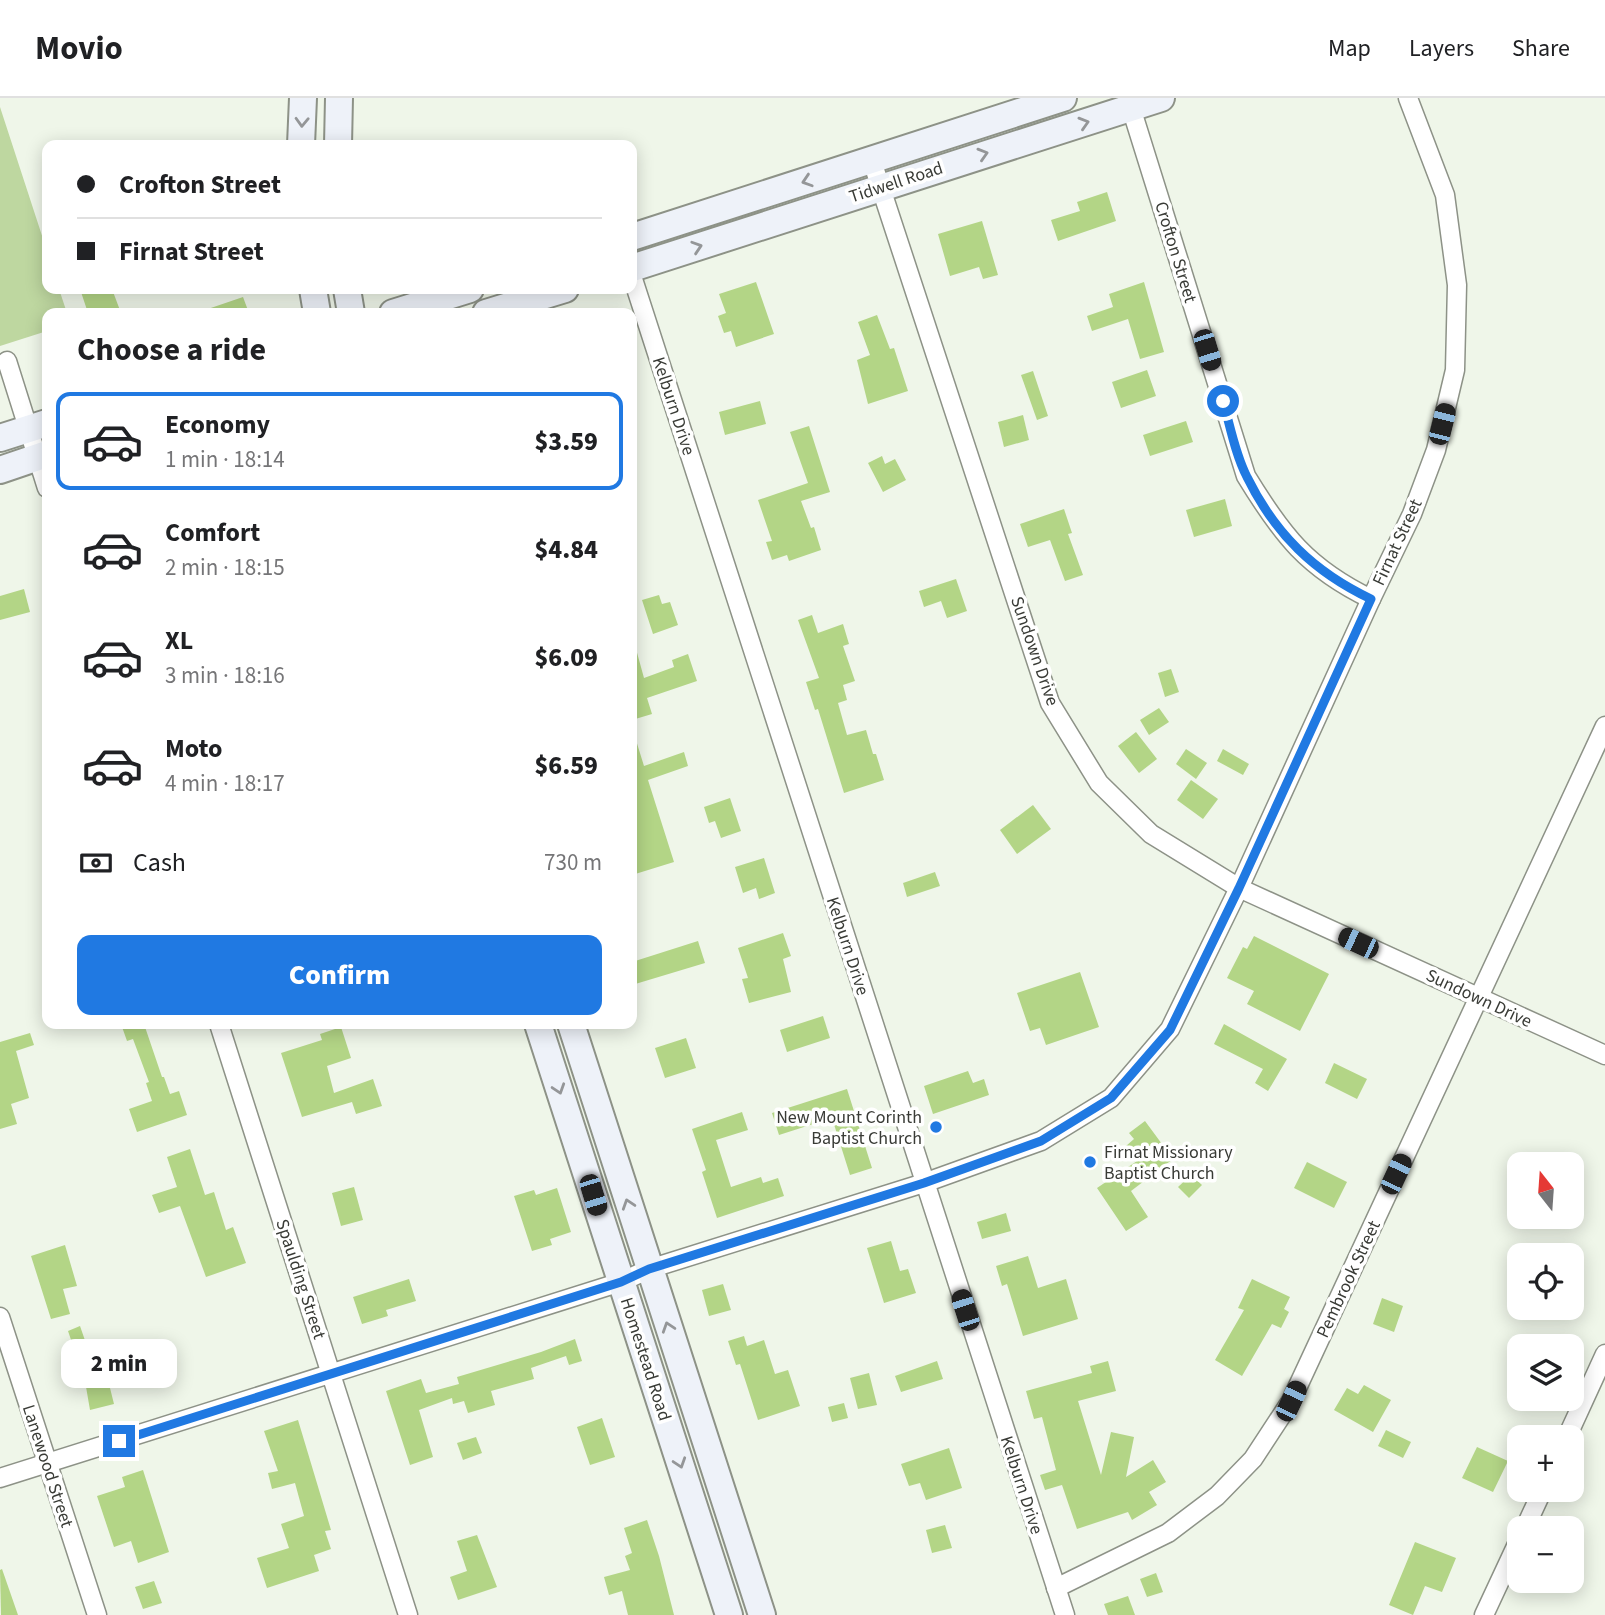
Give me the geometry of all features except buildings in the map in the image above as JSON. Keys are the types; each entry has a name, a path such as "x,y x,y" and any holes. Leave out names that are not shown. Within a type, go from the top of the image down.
{"main road":[{"path":"301,140 303,98"},
{"path":"338,140 339,98"},
{"name":"Tidwell Road","path":"637,235 1063,98"},
{"name":"Tidwell Road","path":"637,266 1130,103 1161,98"},
{"path":"409,308 454,294"},
{"path":"502,308 549,294"},
{"path":"0,438 38,426"},
{"path":"0,470 42,456"},
{"name":"Homestead Road","path":"540,1029 729,1615"},
{"name":"Homestead Road","path":"573,1029 762,1615"},
{"path":"709,1552 738,1542"}],"street":[{"name":"Firnat Street","path":"0,1478 621,1282 649,1269 924,1183 1041,1141 1111,1098 1170,1030 1239,888 1412,514 1436,450 1455,370 1457,285 1444,195 1408,98"},
{"name":"Crofton Street","path":"1130,103 1246,476 1290,542 1317,568 1342,585 1371,599"},
{"name":"Sundown Drive","path":"872,161 1050,703 1099,783 1151,834 1239,888 1605,1055"},
{"name":"Kelburn Drive","path":"637,292 1065,1615"},
{"path":"7,362 38,426 42,456"},
{"name":"Pembrook Street","path":"1056,1588 1168,1533 1217,1496 1254,1459 1291,1401 1605,726"},
{"name":"Spaulding Street","path":"221,1029 408,1615"},
{"name":"Lanewood Street","path":"0,1317 97,1615"},
{"path":"1572,1425 1605,1354"},
{"path":"1484,1615 1507,1566"}],"green space":[{"path":"0,107 42,236 42,294 61,294 65,308 42,308 42,333 0,346"}],"place":[{"name":"New Mount Corinth Baptist Church","path":"936,1127"},
{"name":"Firnat Missionary Baptist Church","path":"1090,1162"}],"route":[{"path":"119,1441 924,1183 1041,1141 1111,1098 1170,1030 1239,888 1371,599 1342,585 1317,568 1290,542 1246,476 1223,401"}]}
